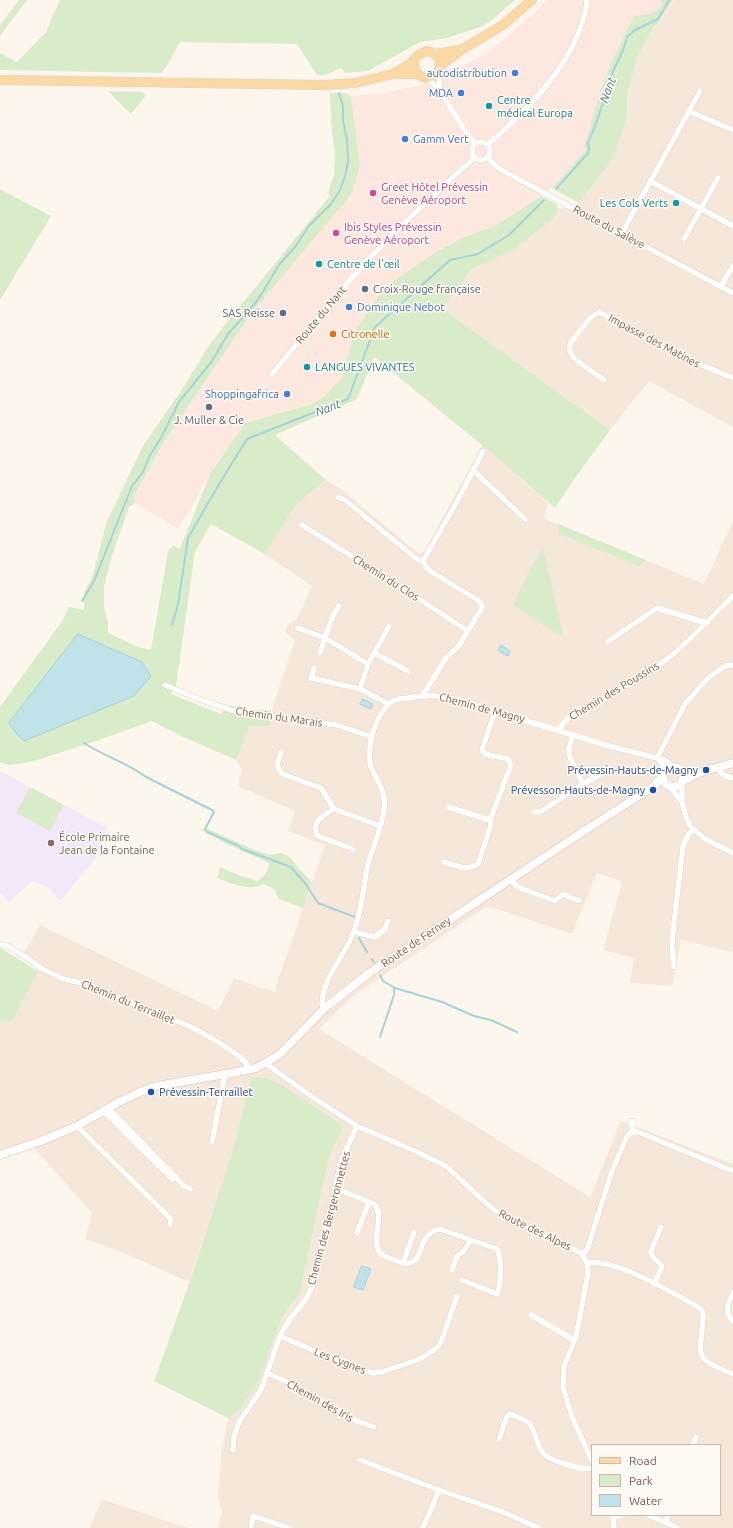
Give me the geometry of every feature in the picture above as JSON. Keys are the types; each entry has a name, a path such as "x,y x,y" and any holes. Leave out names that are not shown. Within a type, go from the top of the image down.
{"main road":[{"path":"0,80 325,85 355,83 393,74 417,74 427,78 432,77 439,69 462,50 503,25 532,0"},
{"path":"435,54 462,50"},
{"path":"417,74 414,68 414,62 417,56 422,52 429,51 435,54 439,60 439,69"},
{"path":"393,74 414,62"},
{"path":"704,771 668,768 665,780 675,787 704,771 733,763"},
{"path":"677,768 683,775 682,782"},
{"name":"Route de Ferney","path":"0,1155 77,1126 140,1092 162,1084 225,1074 249,1069 266,1063 286,1049 325,1008 369,973 510,879 665,780"}],"street":[{"path":"488,144 528,106 558,69 580,31 587,0"},
{"path":"439,69 440,91"},
{"path":"427,78 440,91 475,144"},
{"path":"622,233 700,91"},
{"path":"688,111 733,130"},
{"path":"483,141 488,144 490,150 487,157 482,160 475,157 472,150 475,144 483,141"},
{"name":"Route du Nant","path":"272,374 369,259 406,220 475,157"},
{"name":"Route du Salève","path":"487,157 505,172 733,293"},
{"path":"684,239 718,178"},
{"path":"650,181 733,226"},
{"path":"721,286 733,266"},
{"name":"Impasse des Matines","path":"604,380 576,360 572,356 569,346 590,318 599,312 682,357 733,378"},
{"path":"423,561 474,471 483,451"},
{"path":"474,471 525,519"},
{"path":"338,497 345,500 418,560 423,561 430,571 471,595 482,605 479,614 458,647 446,658 423,695"},
{"name":"Chemin du Clos","path":"302,525 468,631"},
{"name":"Chemin des Poussins","path":"559,730 565,720 576,712 602,699 658,666 707,623 733,596"},
{"path":"320,653 338,606"},
{"path":"607,642 657,608 707,623"},
{"path":"360,689 368,664 389,626"},
{"path":"297,628 325,638 368,664"},
{"path":"374,653 408,671"},
{"path":"682,802 665,780 663,766 657,758 685,704 708,678 732,663"},
{"path":"314,668 311,678 360,689 389,704 376,723 370,751 370,763 382,788 385,802 383,816 368,867 354,932 343,955 326,981 322,994 322,1004 325,1008"},
{"name":"Chemin du Marais","path":"165,685 201,700 243,714 337,725 372,737"},
{"name":"Chemin de Magny","path":"389,704 398,699 423,695 456,699 605,744 665,759 677,768"},
{"path":"443,862 464,868 472,867 478,864 491,825 490,820 511,764 508,759 501,756 487,754 482,750 495,711"},
{"path":"573,734 569,749 570,758 583,784"},
{"path":"281,752 277,765 282,774 321,788 334,809 380,826"},
{"path":"718,767 723,775 733,778"},
{"path":"534,812 540,812 602,773"},
{"path":"682,782 682,802 687,822 693,830 705,839 733,853"},
{"path":"448,807 490,820"},
{"path":"334,809 320,817 316,824 315,832 318,836 353,849"},
{"path":"674,967 672,940 683,846 688,835 693,830"},
{"path":"510,879 518,887 555,901 563,894 580,901"},
{"path":"354,932 375,937 385,929 388,921"},
{"name":"Chemin du Terraillet","path":"0,944 8,946 26,956 42,969 64,979 88,985 189,1026 215,1040 239,1056 246,1063 249,1069"},
{"name":"Route des Alpes","path":"266,1063 308,1094 357,1126 446,1166 499,1214 569,1246 582,1254 587,1263"},
{"path":"212,1142 225,1074"},
{"path":"106,1110 172,1179"},
{"path":"106,1110 184,1186 191,1189"},
{"path":"632,1121 632,1132"},
{"path":"77,1126 170,1219 170,1224"},
{"name":"Chemin des Bergeronnettes","path":"233,1450 234,1436 243,1414 260,1390 280,1336 290,1319 306,1298 314,1283 342,1161 357,1126"},
{"path":"582,1254 587,1250 612,1171 627,1136 632,1132 638,1132 733,1171"},
{"path":"335,1188 374,1204 378,1208 377,1247 380,1253 403,1263 413,1262 416,1259 425,1239 434,1230 440,1229 497,1250 499,1253 500,1288 497,1294 462,1280"},
{"path":"357,1233 369,1202"},
{"path":"654,1284 662,1267 658,1260 653,1258 651,1251 661,1228"},
{"path":"403,1263 414,1232"},
{"path":"452,1270 458,1256 463,1252 471,1240"},
{"path":"591,1459 572,1417 563,1387 564,1366 574,1340 588,1273 587,1263 594,1262 621,1267 696,1305 702,1310 703,1326 699,1348 701,1354 705,1361 714,1367 733,1374"},
{"path":"733,1292 727,1309 728,1316 733,1322"},
{"name":"Les Cygnes","path":"280,1336 354,1368 373,1373 382,1372 420,1359 436,1348 443,1337 457,1296"},
{"path":"530,1315 574,1340"},
{"name":"Chemin des Iris","path":"267,1373 292,1384 359,1422 374,1427"},
{"path":"499,1440 507,1416 510,1414 529,1423 543,1454 550,1458 582,1468 591,1469"},
{"path":"693,1444 696,1437"},
{"path":"360,1460 502,1512 539,1528"},
{"path":"423,1528 439,1490"},
{"path":"251,1528 253,1516 289,1528"},
{"path":"650,1516 678,1528"},
{"path":"666,1523 668,1516"},
{"path":"613,1517 614,1528"}],"shaded area":[{"path":"546,0 660,0 662,6 656,12 645,16 634,15 607,72 584,146 586,150 552,188 495,226 464,237 436,252 354,333 344,376 325,396 312,404 245,423 210,474 178,529 135,503 134,497 162,445 253,311 351,195 360,166 351,96 381,94 421,85 443,77 487,53 533,15"},
{"path":"674,0 733,0 733,427 649,381 610,430 443,309 471,270 513,250 551,221 559,209 579,203 627,116 627,93 639,54 654,26 657,26"},
{"path":"482,445 548,503 544,517 548,520 704,584 733,521 733,952 681,940 672,986 630,983 634,958 603,950 622,882 597,873 572,934 487,906 354,995 319,1029 590,1197 621,1121 733,1164 733,1528 218,1528 222,1512 218,1496 221,1454 228,1418 240,1409 279,1324 290,1305 300,1294 331,1152 344,1126 251,1078 234,1146 189,1282 117,1250 85,1239 92,1213 35,1149 35,1144 0,1154 0,951 19,1009 40,966 24,953 40,925 218,1011 234,978 274,992 325,845 288,831 295,811 238,786 242,770 236,760 249,726 270,715 295,640 285,632 288,625 297,619 312,586 265,554 295,506 326,480 341,489 419,554 425,551"},
{"name":"École Primaire Jean de la Fontaine","path":"0,771 108,828 96,858 60,901 49,888 34,882 30,883 9,902 0,893"},
{"path":"102,1499 166,1521 188,1528 90,1528"}],"green space":[{"path":"19,0 27,0 0,36 0,25"},
{"path":"60,0 515,0 483,26 447,38 420,42 368,71 345,73 341,68 325,75 317,75 297,44 180,42 170,61 161,73 0,70 0,53 17,62 46,32"},
{"path":"660,0 673,0 657,25 654,26 639,54 627,93 627,116 612,160 579,203 552,188 586,150 584,146 607,72 634,15 645,15 652,13 662,6"},
{"path":"108,91 142,92 146,95 131,114"},
{"path":"330,93 346,93 351,96 360,166 351,195 253,311 162,445 134,496 135,503 129,507 112,556 104,586 104,607 108,623 108,633 138,647 151,650 168,551 174,545 180,549 210,474 245,423 312,404 325,396 343,376 354,333 384,288 436,252 464,237 495,226 541,196 556,204 559,209 551,221 513,250 471,270 443,309 610,430 555,508 482,445 374,357 357,399 275,435 326,480 295,506 265,554 211,524 195,552 176,686 171,694 221,714 229,705 248,710 271,710 270,726 249,726 236,760 179,735 152,721 31,762 10,765 0,762 0,707 63,620 69,607 84,610 84,592 92,578 107,521 144,444 181,391 208,347 329,197 329,189 334,175 335,156 331,121"},
{"path":"0,189 51,216 0,300"},
{"path":"558,524 646,560 639,566 559,534"},
{"path":"543,548 564,638 513,605 529,571"},
{"path":"30,787 64,805 50,831 16,813"},
{"path":"199,829 208,829 259,852 270,855 281,853 290,857 312,882 303,908 279,899 274,889 264,884 246,887 217,878 220,867 257,881 266,874 269,863 229,845"},
{"path":"0,948 38,971 12,1022 0,1021"},
{"path":"251,1078 266,1078 278,1083 344,1126 331,1152 300,1294 290,1305 279,1324 257,1384 240,1409 228,1418 154,1381 189,1284 234,1146"}],"water":[{"path":"78,634 142,662 151,676 134,696 24,741 9,723"},
{"path":"501,645 510,651 508,656 499,651"},
{"path":"363,699 373,704 371,709 360,704"},
{"path":"362,1266 371,1269 363,1290 354,1287"}],"waterway":[{"name":"Nant","path":"556,189 588,153 588,143 597,121 613,71 623,50 627,37 635,30 658,19 669,0"},
{"name":"Nant","path":"82,601 94,581 132,486 143,472 149,457 162,436 179,402 212,361 228,334 257,301 279,265 295,247 309,226 331,204 340,190 348,161 347,140 343,121 343,106 339,93"},
{"name":"Nant","path":"172,625 178,604 188,538 247,439 348,399 375,327 450,260 478,254 509,235 544,200"},
{"path":"84,743 131,767 146,777 212,810 214,812 205,829 207,832 239,846 242,849 291,867 305,883 318,903 355,917"},
{"path":"359,938 367,952"},
{"path":"380,975 383,981 395,988 442,1002 474,1016 491,1020 517,1032"},
{"path":"380,1037 394,995 394,987"}],"place":[{"name":"autodistribution","path":"515,73"},
{"name":"MDA","path":"461,93"},
{"name":"Centre médical Europa","path":"489,106"},
{"name":"Gamm Vert","path":"405,139"},
{"name":"Greet Hôtel Prévessin Genève Aéroport","path":"373,193"},
{"name":"Les Cols Verts","path":"676,203"},
{"name":"Ibis Styles Prévessin Genève Aéroport","path":"336,233"},
{"name":"Centre de l'œil","path":"319,264"},
{"name":"Croix-Rouge française","path":"365,289"},
{"name":"Dominique Nebot","path":"349,307"},
{"name":"SAS Reisse","path":"283,313"},
{"name":"Citronelle","path":"333,334"},
{"name":"LANGUES VIVANTES","path":"307,367"},
{"name":"Shoppingafrica","path":"287,394"},
{"name":"J. Muller & Cie","path":"209,407"},
{"name":"Prévessin-Hauts-de-Magny","path":"706,770"},
{"name":"Prévesson-Hauts-de-Magny","path":"653,790"},
{"name":"École Primaire Jean de la Fontaine","path":"51,843"},
{"name":"Prévessin-Terraillet","path":"151,1092"}]}
